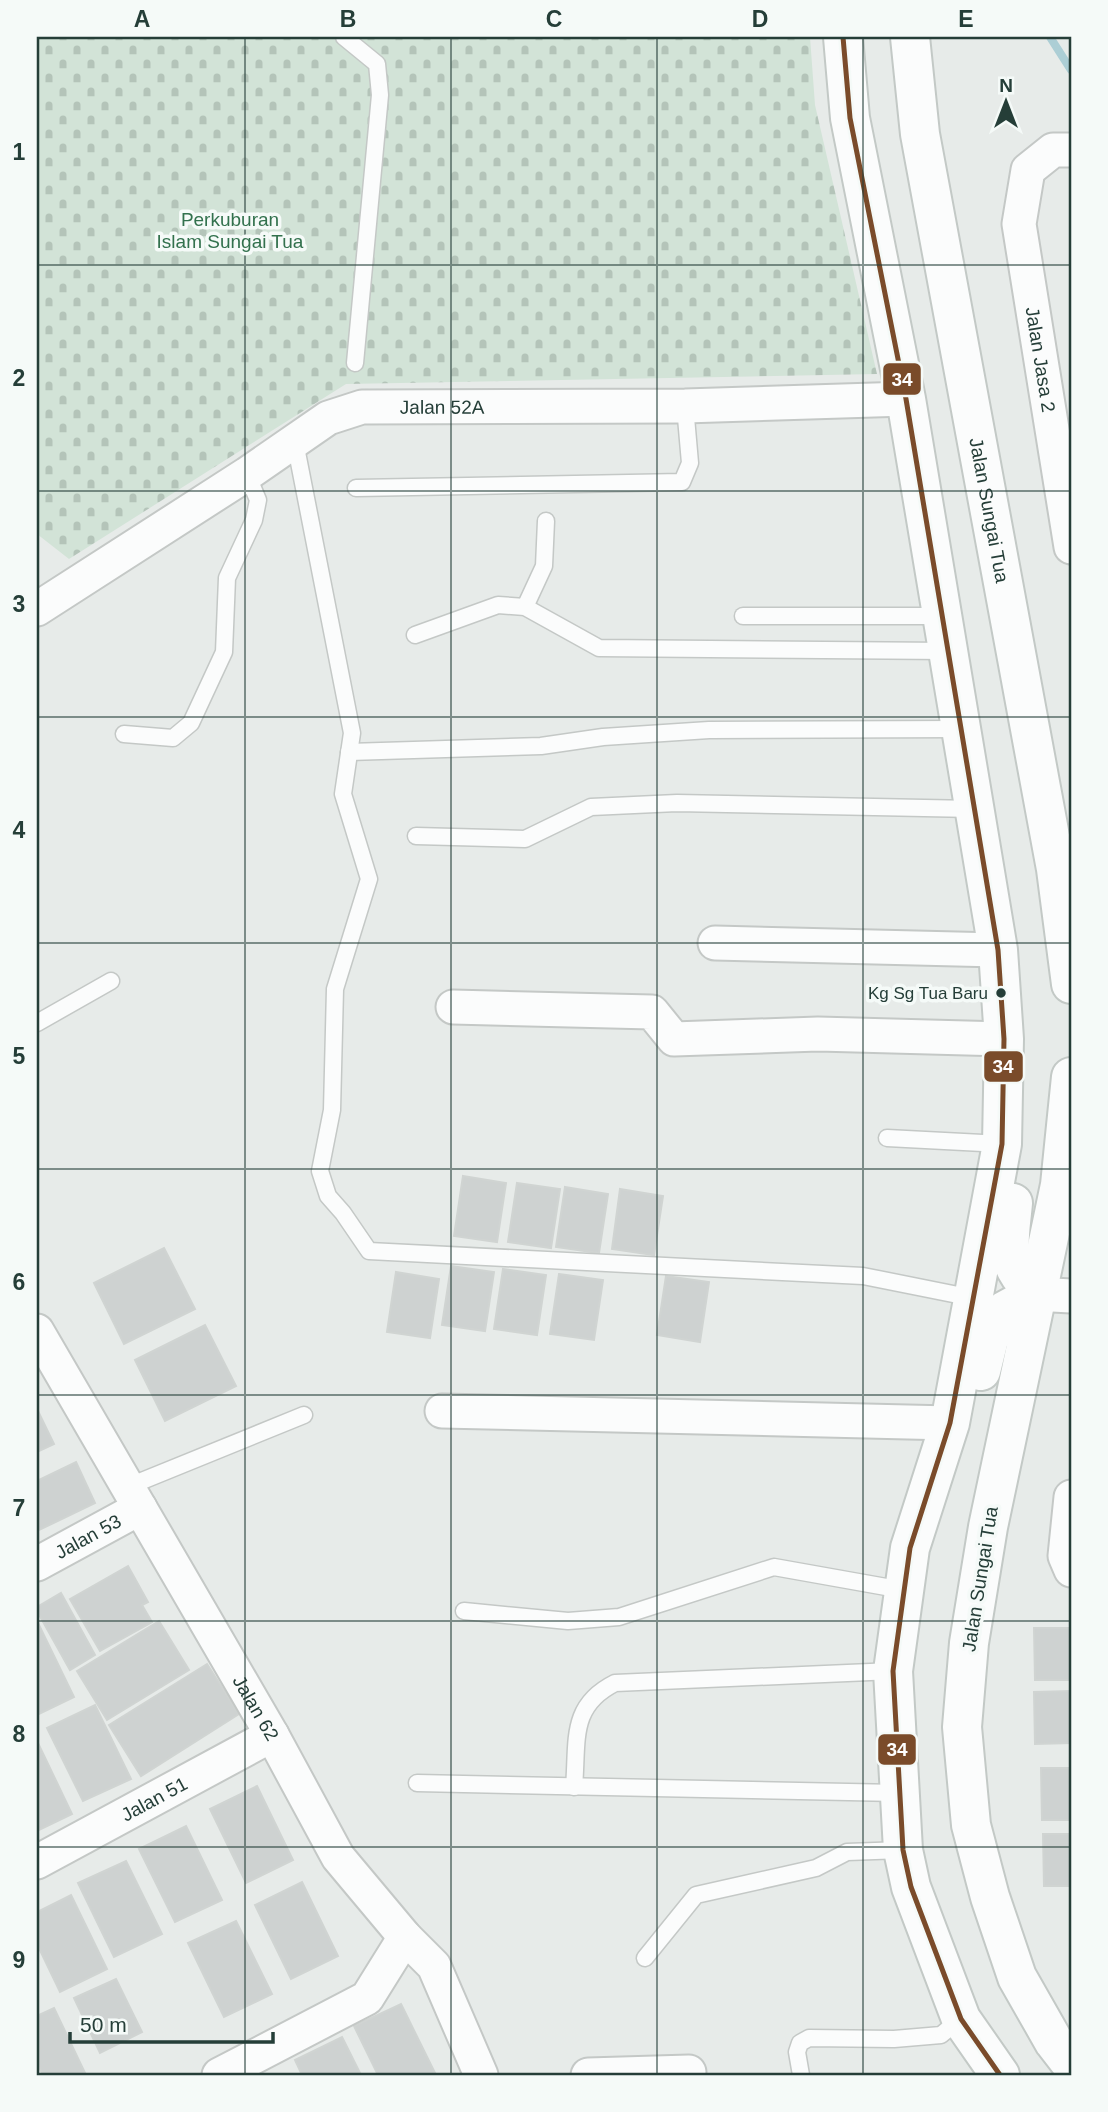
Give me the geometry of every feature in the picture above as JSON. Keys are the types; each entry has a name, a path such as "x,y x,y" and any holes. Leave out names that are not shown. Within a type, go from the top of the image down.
{"main road":[{"path":"843,37 850,118 906,398 959,729 998,950 1004,1057 1002,1144 950,1423 910,1548 893,1671 898,1793 903,1850 911,1887 961,2019 1000,2075"},
{"name":"Jalan Sungai Tua","path":"910,37 920,134 1054,856 1071,984"},
{"path":"1004,1057 1019,1133 1009,1252 1016,1274 1053,1295"},
{"name":"Jalan Sungai Tua","path":"1071,1077 1053,1295 983,1552 969,1643 962,1727 971,1825 990,1898 1017,1977 1054,2042 1071,2064"},
{"path":"910,1548 949,1495 989,1339 1004,1311 1053,1295"}],"street":[{"name":"Jalan Jasa 2","path":"1071,150 1053,150 1028,170 1019,225 1071,547"},
{"name":"Jalan 52A","path":"37,609 247,474 328,418 362,408 685,406 906,398"},
{"path":"715,943 998,950"},
{"path":"453,1007 652,1012 674,1039 727,1040 818,1034 1004,1057"},
{"name":"Jalan 62","path":"37,1331 272,1735 338,1857 405,1937 434,1966 481,2075"},
{"path":"442,1411 950,1423"},
{"name":"Jalan 53","path":"37,1564 134,1497"},
{"path":"1068,1563 1071,1497"},
{"name":"Jalan 51","path":"37,1862 272,1735"},
{"path":"219,2075 367,1998 405,1937"},
{"path":"588,2075 689,2072"}],"lane":[{"path":"344,37 377,64 380,95 355,363"},
{"path":"356,488 682,482 690,463 685,406"},
{"path":"295,442 352,733 342,794 369,879 335,989 332,1110 320,1171 328,1196 369,1251 863,1276 975,1299"},
{"path":"124,734 173,738 191,723 216,673 224,652 227,578 254,520 258,500 247,474"},
{"path":"525,607 544,566 546,520"},
{"path":"415,635 499,605 525,607 600,648 945,633"},
{"path":"743,616 945,633"},
{"path":"349,751 541,746 603,737 709,730 959,729"},
{"path":"416,836 525,839 591,807 677,803 974,809"},
{"path":"37,1023 111,981"},
{"path":"887,1138 1002,1144"},
{"path":"134,1497 304,1415"},
{"path":"464,1611 568,1621 619,1617 774,1567 903,1590"},
{"path":"574,1787 583,1708 593,1695 615,1683 893,1671"},
{"path":"417,1783 898,1793"},
{"path":"645,1958 696,1895 816,1868 846,1852 903,1850"},
{"path":"801,2075 797,2052 800,2043 809,2038 894,2039 941,2035 961,2019"}],"green space":[{"name":"Perkuburan Islam Sungai Tua","path":"37,37 810,37 815,105 877,374 346,384 69,559 37,534"}],"building":[{"path":"463,1176 506,1183 497,1242 454,1236"},
{"path":"517,1183 560,1189 551,1248 508,1242"},
{"path":"565,1187 608,1194 599,1253 556,1247"},
{"path":"620,1189 663,1196 654,1255 612,1249"},
{"path":"164,1248 195,1309 124,1344 94,1283"},
{"path":"451,1266 494,1272 485,1331 442,1325"},
{"path":"503,1269 546,1275 537,1335 494,1329"},
{"path":"396,1272 439,1279 430,1338 387,1332"},
{"path":"559,1274 603,1280 594,1340 550,1334"},
{"path":"666,1276 709,1282 700,1342 657,1335"},
{"path":"205,1325 236,1386 165,1421 135,1360"},
{"path":"37,1409 54,1444 37,1452"},
{"path":"76,1462 95,1503 37,1531 37,1481"},
{"path":"128,1566 148,1602 142,1605 152,1622 100,1651 70,1599"},
{"path":"61,1593 95,1655 70,1670 37,1611 37,1607"},
{"path":"159,1621 189,1670 107,1720 77,1671"},
{"path":"37,1624 74,1697 37,1715"},
{"path":"1034,1628 1071,1628 1071,1680 1035,1680"},
{"path":"207,1664 239,1714 141,1776 109,1725"},
{"path":"1071,1691 1071,1743 1035,1744 1034,1692"},
{"path":"95,1705 131,1779 83,1801 47,1728"},
{"path":"37,1741 72,1814 37,1831"},
{"path":"1041,1768 1071,1768 1071,1820 1042,1820"},
{"path":"257,1786 293,1860 246,1883 210,1809"},
{"path":"186,1826 222,1900 175,1922 139,1849"},
{"path":"1043,1834 1071,1834 1071,1886 1044,1886"},
{"path":"126,1861 162,1934 114,1957 78,1883"},
{"path":"302,1882 338,1956 291,1979 255,1905"},
{"path":"71,1895 107,1969 60,1992 37,1944 37,1912"},
{"path":"236,1921 272,1994 224,2017 188,1943"},
{"path":"116,1979 142,2032 100,2053 74,1998"},
{"path":"401,2004 436,2075 378,2075 354,2026"},
{"path":"54,2008 86,2075 43,2075 37,2063 37,2016"},
{"path":"342,2037 361,2075 302,2075 295,2060"}],"waterway":[{"path":"1050,37 1071,70"}],"transit line":[{"name":"34","path":"843,37 850,118 906,399 998,950 1004,1039 1002,1144 950,1423 910,1548 893,1671 903,1850 911,1887 961,2019 1000,2075"}],"place":[{"name":"Kg Sg Tua Baru","path":"1001,993"}]}
